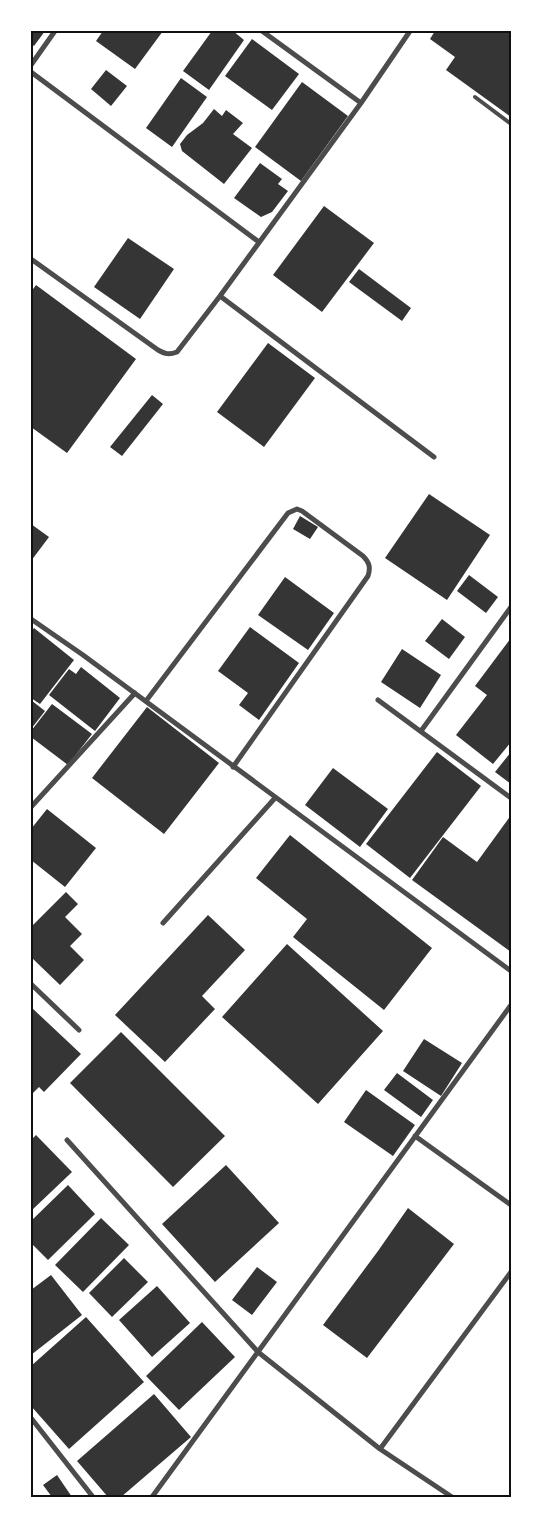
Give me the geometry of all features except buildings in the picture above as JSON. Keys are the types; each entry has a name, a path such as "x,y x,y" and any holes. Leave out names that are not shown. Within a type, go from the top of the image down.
{"street":[{"path":"31,65 55,31"},
{"path":"262,31 362,103"},
{"path":"31,259 164,354 177,352 362,103 410,31"},
{"path":"31,72 259,242"},
{"path":"220,296 434,456"},
{"path":"146,702 288,513 297,509 302,511 363,556 369,564 368,576 233,767"},
{"path":"420,732 511,607"},
{"path":"31,618 511,972"},
{"path":"31,807 135,694"},
{"path":"378,700 511,798"},
{"path":"163,923 275,798"},
{"path":"31,984 79,1030"},
{"path":"152,1497 511,1004"},
{"path":"415,1136 511,1205"},
{"path":"67,1140 258,1352 380,1449 452,1497"},
{"path":"380,1449 511,1272"},
{"path":"31,1418 93,1497"}],"lane":[{"path":"475,97 511,124"}]}
